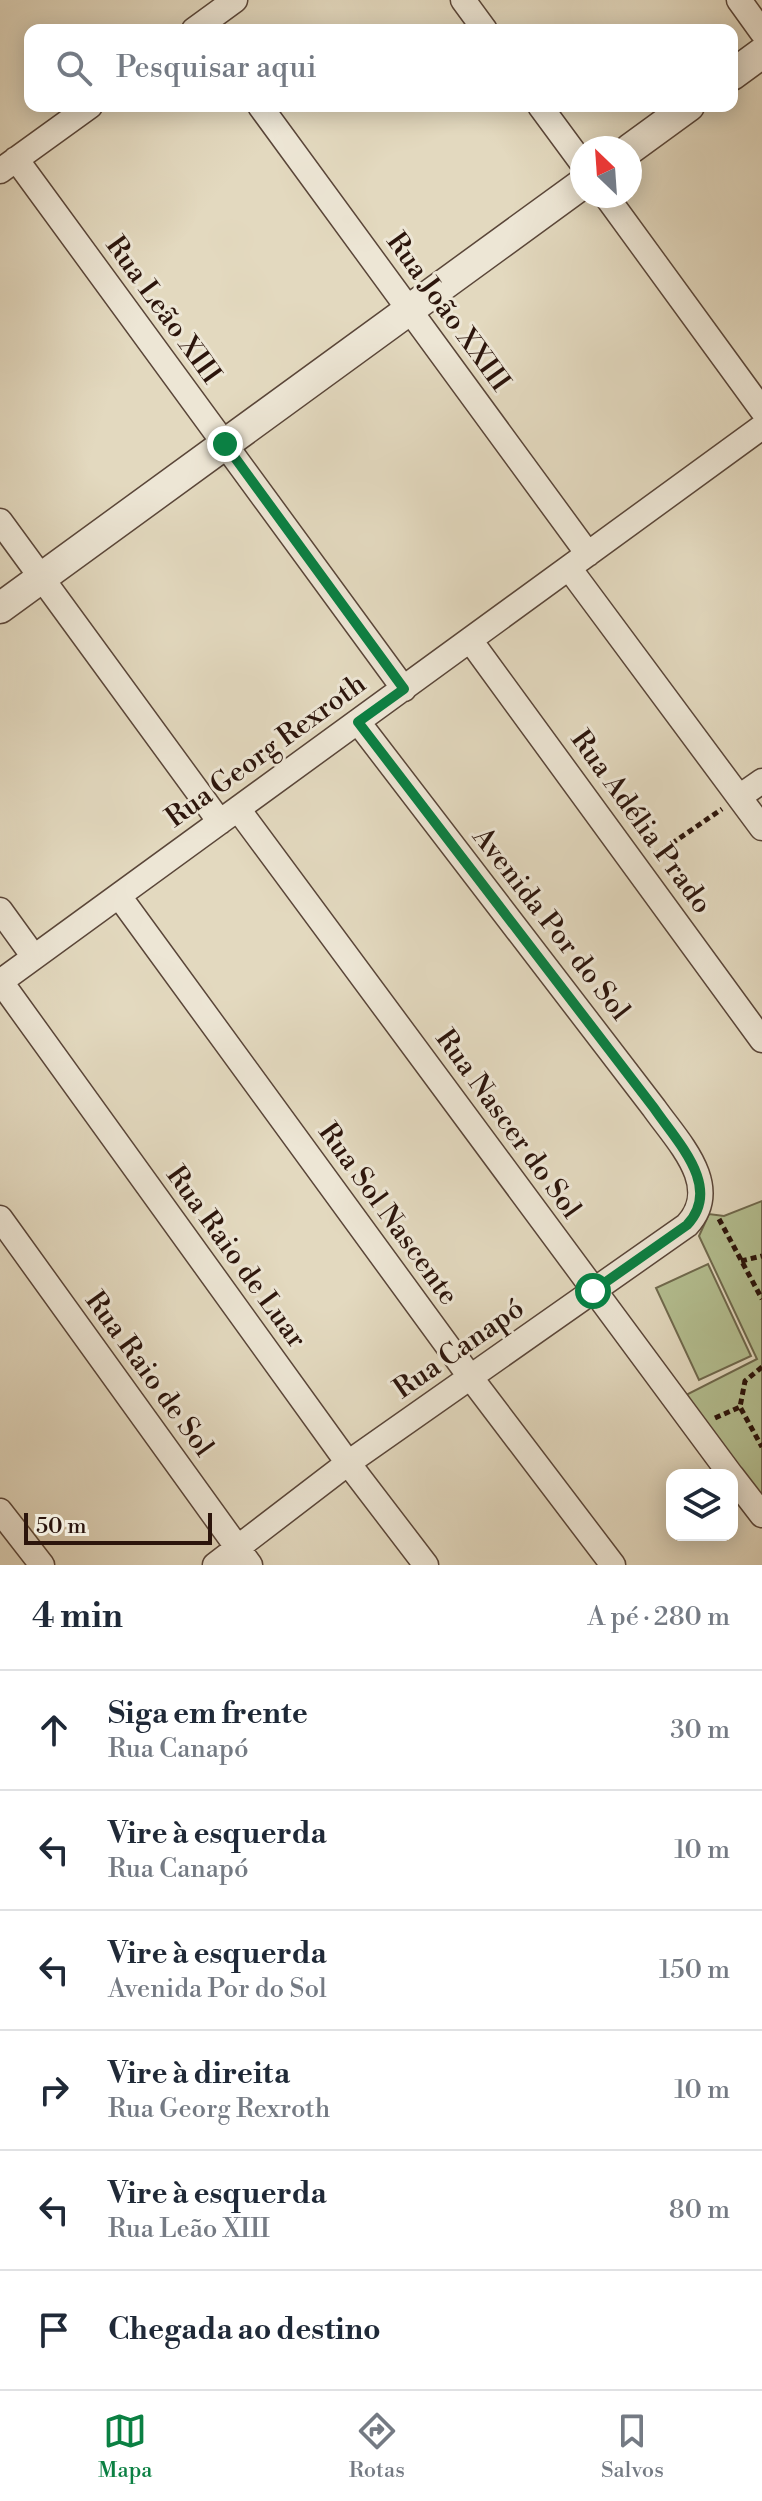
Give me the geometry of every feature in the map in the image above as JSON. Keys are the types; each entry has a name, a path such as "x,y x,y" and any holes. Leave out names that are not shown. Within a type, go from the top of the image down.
{"street":[{"path":"205,24 235,0"},
{"path":"463,0 481,24"},
{"path":"739,0 762,32"},
{"path":"738,71 762,53"},
{"path":"8,165 82,112"},
{"name":"Rua João XXIII","path":"264,112 410,310 762,828"},
{"path":"544,112 570,147"},
{"path":"642,140 681,112"},
{"name":"Rua Leão XIII","path":"8,165 225,444 404,689"},
{"path":"0,608 570,193"},
{"path":"615,208 762,410"},
{"name":"Rua Georg Rexroth","path":"0,982 762,427"},
{"name":"Rua Nascer do Sol","path":"0,521 229,815 727,1469"},
{"name":"Rua Adélia Prado","path":"470,640 762,1040"},
{"name":"Avenida Por do Sol","path":"358,722 654,1108 693,1166"},
{"path":"739,797 762,781"},
{"name":"Rua Sol Nascente","path":"119,896 471,1378 613,1565"},
{"path":"0,910 34,957"},
{"name":"Rua Raio de Luar","path":"0,982 348,1463 426,1565"},
{"name":"Rua Canapó","path":"215,1565 244,1557 348,1463 687,1225 697,1215 701,1204 701,1184 693,1166"},
{"name":"Rua Raio de Sol","path":"0,1218 244,1557"},
{"name":"Rua Nascer do Sol","path":"738,1483 762,1515"},
{"path":"0,1511 42,1565"}],"path":[{"path":"637,867 739,797"},
{"path":"762,1256 741,1261 762,1299"},
{"path":"762,1367 745,1381 740,1407 762,1447"}],"green space":[{"path":"762,1201 762,1503 738,1473 738,1469 735,1469 678,1399 757,1359 699,1236 709,1214 724,1216"},
{"path":"708,1264 751,1356 699,1380 656,1288"}],"route":[{"path":"225,444 404,689 358,722 654,1108 693,1166 701,1184 701,1204 697,1215 687,1225 593,1291"}]}
